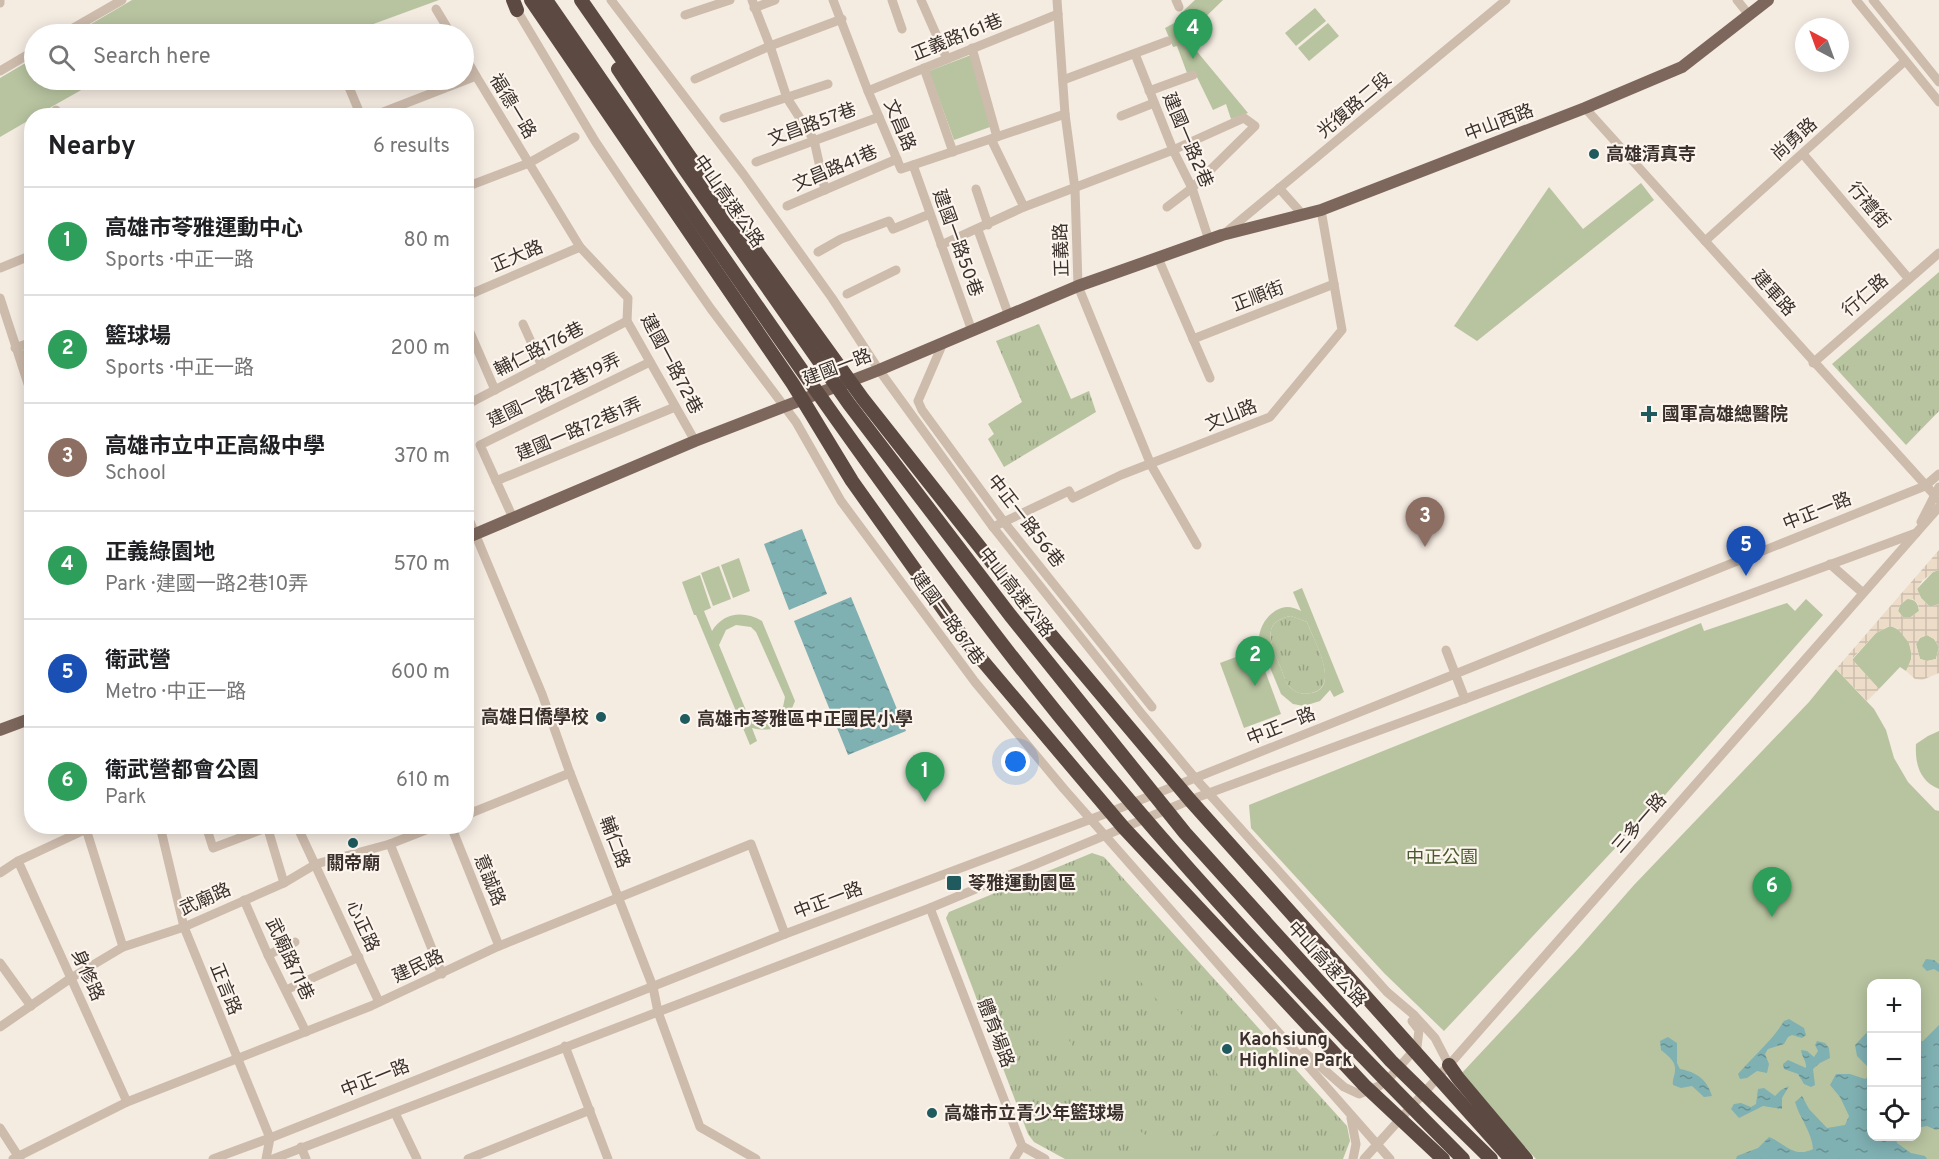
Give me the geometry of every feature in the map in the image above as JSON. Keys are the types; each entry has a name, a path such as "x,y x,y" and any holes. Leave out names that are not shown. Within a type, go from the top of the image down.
{"highway":[{"path":"531,0 793,384 852,481 965,640 1123,827 1364,1085 1443,1159"},
{"name":"中山高速公路","path":"546,0 830,410 993,633 1112,780 1168,845 1378,1074 1463,1159"},
{"name":"中山高速公路","path":"573,0 683,167 829,364 849,404 1010,615 1185,833 1391,1061 1491,1159"},
{"path":"581,0 733,219 829,364 863,399 1020,598 1190,800 1511,1159"},
{"path":"1449,1065 1455,1076 1526,1159"}],"main road":[{"name":"中山西路","path":"1222,235 1322,210 1586,108 1682,67 1766,1"},
{"name":"建國一路","path":"474,535 694,441 879,370 1078,286 1222,235"},
{"path":"0,730 24,721"}],"street":[{"path":"80,24 122,0"},
{"path":"611,0 744,175 832,297 879,370 993,527 1195,778 1419,1030 1418,1047 1379,1086 1359,1094 1344,1087 1319,1066 1253,1001"},
{"path":"685,15 730,0"},
{"path":"775,0 753,4 787,98 814,140 825,190"},
{"name":"文昌路","path":"833,0 901,169 1065,114"},
{"path":"892,0 902,29"},
{"path":"921,0 947,59"},
{"path":"1737,0 1749,15"},
{"path":"1856,0 1939,102"},
{"path":"1872,0 1939,82"},
{"name":"光復路二段","path":"1222,235 1502,1"},
{"name":"建國一路87巷","path":"513,3 595,141 632,196 711,309 800,428 841,501 975,682 1104,835 1253,1001"},
{"name":"正義路161巷","path":"868,91 972,48 1059,4"},
{"name":"正義路","path":"1059,4 1065,114 1075,189 1078,286 1151,465 1197,545"},
{"path":"436,9 445,24"},
{"path":"695,78 842,19"},
{"path":"1063,80 1168,41"},
{"path":"972,48 994,138 1024,207"},
{"name":"建國一路2巷","path":"1135,54 1173,150 1192,188 1209,240"},
{"path":"0,71 24,57"},
{"name":"尚勇路","path":"1705,242 1905,61"},
{"path":"924,68 953,152"},
{"path":"474,72 476,76"},
{"path":"1149,91 1193,75"},
{"name":"福德一路","path":"476,76 580,247"},
{"path":"724,118 828,84"},
{"path":"350,90 358,108"},
{"name":"福德一路","path":"394,108 440,90"},
{"path":"1122,116 1154,103"},
{"name":"建軍路","path":"1586,108 1813,363 1925,486 1937,494"},
{"name":"文昌路57巷","path":"756,162 879,117"},
{"path":"941,245 1024,207 1173,150 1244,117 1255,126 1192,188 1167,207"},
{"path":"474,185 529,163 575,137"},
{"name":"行禮街","path":"1803,154 1909,279"},
{"name":"文昌路41巷","path":"787,207 897,159"},
{"name":"建國一路50巷","path":"913,165 972,331"},
{"path":"1279,188 1303,215"},
{"path":"976,189 988,225"},
{"name":"文山路","path":"993,527 1069,491 1073,498 1121,476 1270,417 1342,330 1322,210"},
{"path":"818,252 841,239 889,221 893,229 930,214"},
{"path":"978,230 1009,316"},
{"name":"正大路","path":"474,293 580,247"},
{"name":"建國一路72巷","path":"580,247 628,298 627,321 694,441"},
{"name":"行仁路","path":"1813,363 1939,253"},
{"path":"0,268 24,258"},
{"path":"1158,258 1210,378"},
{"path":"847,294 896,270"},
{"name":"正順街","path":"1193,339 1334,284"},
{"path":"0,298 24,374"},
{"name":"輔仁路176巷","path":"474,401 627,321"},
{"path":"523,324 542,366"},
{"path":"474,341 495,390"},
{"name":"中正一路56巷","path":"943,343 918,401 922,410 1004,522 1152,707"},
{"path":"15,348 24,345"},
{"name":"建國一路72巷19弄","path":"513,518 480,445 650,362"},
{"name":"建國一路72巷1弄","path":"496,481 675,407"},
{"path":"1925,486 1939,474"},
{"name":"中正一路","path":"213,1159 785,934 1110,812 1925,486"},
{"path":"1916,533 1937,494"},
{"name":"三多一路","path":"1364,1159 1939,507"},
{"name":"中正一路","path":"273,1159 930,908 1190,800 1916,533"},
{"name":"輔仁路","path":"474,543 542,694 570,773 654,987 658,1012 700,1127 756,1159"},
{"path":"1830,564 1863,593"},
{"path":"1446,650 1465,699"},
{"path":"474,812 570,773"},
{"path":"0,873 18,861 77,834"},
{"path":"92,834 123,947"},
{"name":"正言路","path":"162,834 184,927 270,1138"},
{"path":"209,834 213,848 250,834"},
{"path":"271,834 284,883"},
{"name":"心正路","path":"301,834 379,1002"},
{"name":"武廟路","path":"0,1026 71,978 123,947 184,927 284,883 316,864 390,844 406,834"},
{"name":"意誠路","path":"454,834 499,946"},
{"path":"390,844 442,974"},
{"name":"建民路","path":"17,1158 127,1102 238,1060 379,1002 499,946 751,844 785,934"},
{"name":"身修路","path":"18,861 127,1102"},
{"name":"武廟路71巷","path":"244,900 306,1032"},
{"name":"體育場路","path":"930,908 1022,1146"},
{"path":"268,955 295,942"},
{"path":"286,990 360,957"},
{"path":"0,963 31,1006"},
{"path":"1387,992 1414,1015 1435,1038 1449,1065"},
{"path":"1253,1001 1390,1159"},
{"path":"565,1046 608,1159"},
{"path":"468,1159 590,1110"},
{"path":"395,1113 417,1159"},
{"path":"1351,1115 1356,1144 1353,1159"},
{"path":"0,1128 17,1158"},
{"path":"266,1159 270,1138"},
{"path":"1014,1159 1022,1146 1044,1159"},
{"path":"301,1148 306,1159"}],"green space":[{"path":"132,0 439,0 373,24 91,24"},
{"path":"1195,0 1223,0 1185,37 1248,113 1231,119 1226,104 1213,110 1194,71 1187,73 1177,46 1173,47 1165,28 1178,21 1180,14"},
{"path":"1315,8 1326,21 1296,46 1285,33"},
{"path":"1328,23 1339,36 1309,61 1298,48"},
{"path":"971,55 990,127 954,140 929,71"},
{"path":"24,64 24,90 81,90 49,108 24,108 24,123 0,137 0,78"},
{"path":"1641,183 1654,200 1477,341 1454,326 1549,187 1583,229"},
{"path":"1939,272 1939,411 1906,445 1832,364"},
{"path":"1039,324 1071,399 1089,391 1096,412 1004,467 988,439 994,434 988,424 1022,402 996,341"},
{"path":"739,558 750,591 733,598 721,565"},
{"path":"719,566 731,599 713,606 701,573"},
{"path":"1939,570 1939,604 1930,607 1921,598 1917,589 1933,572"},
{"path":"700,575 711,608 704,611 712,631 722,620 734,615 748,615 762,621 795,701 780,725 768,729 752,728 757,741 750,745 696,615 694,615 682,582","holes":["736,625 751,627 756,632 785,697 783,707 775,718 761,719 747,713 719,645 726,630"]},
{"path":"1302,588 1344,692 1334,697 1330,690 1320,701 1304,706 1293,704 1281,694 1259,641 1263,624 1271,614 1287,607 1301,611 1293,592","holes":["1291,616 1307,622 1325,673 1320,689 1305,694 1294,691 1287,683 1274,651 1271,629 1281,619"]},
{"name":"中正公園","path":"1806,599 1823,615 1665,795 1444,1031 1384,973 1251,828 1249,805 1701,623 1704,631 1787,603 1795,611"},
{"path":"1907,599 1917,604 1919,611 1911,617 1903,617 1898,611 1900,605"},
{"path":"1291,616 1307,622 1323,662 1324,682 1320,689 1311,693 1299,693 1288,685 1274,651 1271,629 1281,619"},
{"path":"1890,626 1907,638 1911,651 1910,665 1906,671 1900,667 1879,689 1852,660 1876,633"},
{"path":"1927,635 1934,639 1939,647 1936,659 1927,661 1920,659 1916,644 1920,638"},
{"path":"1257,649 1281,714 1244,728 1220,663"},
{"path":"1836,669 1874,709 1886,730 1894,758 1908,782 1935,810 1939,811 1939,1159 1536,1159 1460,1075 1577,950 1634,885 1809,702"},
{"path":"1939,731 1939,789 1932,786 1920,771 1916,744"},
{"path":"1092,853 1104,857 1347,1126 1350,1141 1343,1159 1065,1159 1034,1142 1028,1134 946,918 949,912"},
{"path":"1112,958 1123,961 1150,977 1221,1062 1230,1082 1232,1101 1228,1117 1219,1130 1206,1141 1189,1148 1169,1151 1147,1150 1143,1154 1041,1029 1052,1020 1057,995 1068,976 1087,963","holes":["1099,972 1125,974 1140,981 1200,1049 1219,1076 1223,1087 1223,1104 1217,1119 1199,1136 1185,1143 1165,1144 1141,1132 1073,1047 1064,1024 1067,1003 1079,985"]}],"shaded area":[{"path":"1939,550 1939,570 1922,581 1917,589 1921,598 1930,607 1939,604 1939,647 1939,673 1922,680 1915,679 1906,671 1912,657 1909,643 1897,628 1890,626 1876,633 1852,659 1879,689 1867,701 1836,669","holes":["1907,599 1913,599 1918,604 1919,611 1911,617 1903,617 1898,611 1900,605","1927,635 1934,639 1939,647 1936,659 1927,661 1920,659 1916,644 1920,638"]}],"water":[{"path":"802,529 827,594 789,610 764,544"},
{"path":"851,597 906,731 848,755 794,621"},
{"path":"1926,959 1934,960 1939,964 1939,972 1934,969 1927,971 1922,966"},
{"path":"1789,1019 1804,1028 1806,1035 1802,1038 1792,1035 1784,1044 1768,1049 1765,1054 1769,1064 1767,1073 1757,1071 1747,1078 1740,1079 1738,1074 1784,1021"},
{"path":"1939,1025 1939,1129 1936,1130 1927,1126 1921,1127 1921,1041"},
{"path":"1867,1032 1867,1066 1857,1056 1855,1045"},
{"path":"1668,1037 1677,1043 1677,1063 1680,1069 1700,1077 1712,1096 1704,1097 1692,1086 1681,1088 1673,1085 1674,1064 1671,1058 1661,1050 1660,1041"},
{"path":"1817,1041 1825,1043 1829,1048 1830,1058 1813,1069 1815,1085 1811,1087 1804,1084 1798,1074 1784,1069 1783,1064 1788,1060 1806,1068 1801,1050 1807,1051 1814,1057 1818,1051 1815,1045"},
{"path":"1836,1074 1850,1074 1867,1078 1867,1141 1897,1141 1911,1153 1925,1156 1927,1159 1736,1159 1737,1156 1758,1148 1769,1137 1794,1151 1806,1152 1813,1149 1795,1102 1802,1096 1809,1109 1827,1128 1845,1125 1849,1116 1840,1097 1830,1085"},
{"path":"1789,1086 1782,1098 1782,1109 1763,1106 1739,1118 1731,1109 1734,1104 1741,1103 1751,1107 1756,1104 1758,1089 1764,1088 1775,1096"}],"place":[{"name":"正義綠園地","path":"1193,59"},
{"name":"高雄清真寺","path":"1594,154"},
{"name":"國軍高雄總醫院","path":"1649,414"},
{"name":"高雄市立中正高級中學","path":"1425,547"},
{"name":"衛武營","path":"1746,576"},
{"name":"籃球場","path":"1255,686"},
{"name":"高雄日僑學校","path":"601,717"},
{"name":"高雄市苓雅區中正國民小學","path":"685,719"},
{"name":"高雄市苓雅運動中心","path":"925,802"},
{"name":"關帝廟","path":"353,843"},
{"name":"苓雅運動園區","path":"954,883"},
{"name":"衛武營都會公園","path":"1772,917"},
{"name":"Kaohsiung Highline Park","path":"1227,1049"},
{"name":"高雄市立青少年籃球場","path":"932,1113"}]}
